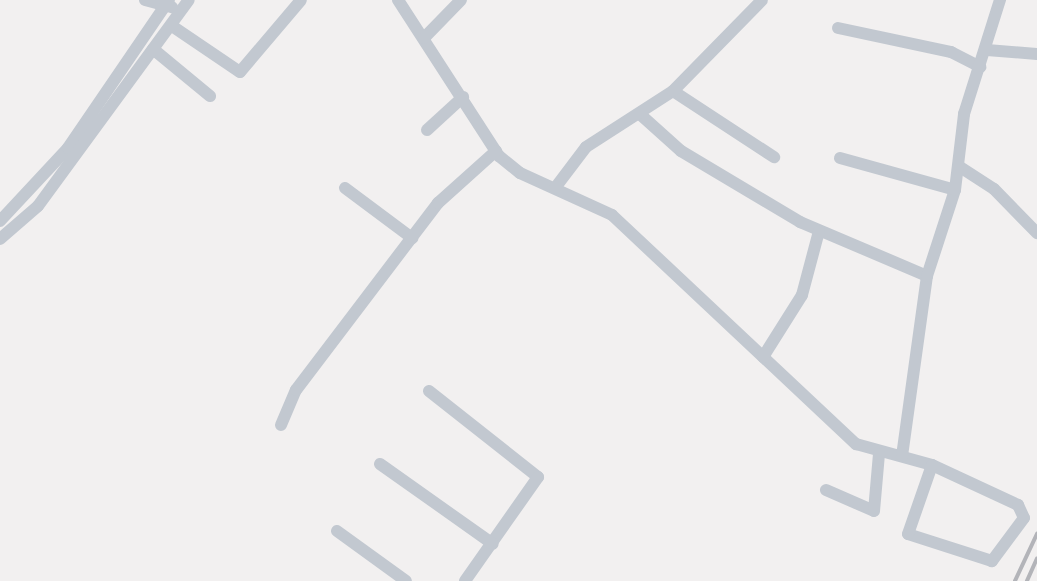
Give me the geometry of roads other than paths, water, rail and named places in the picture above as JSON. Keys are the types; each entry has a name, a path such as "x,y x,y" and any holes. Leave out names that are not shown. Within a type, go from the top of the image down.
{"street":[{"path":"0,239 38,206 186,5 145,0"},
{"path":"172,26 240,72 301,0"},
{"path":"398,0 496,151 520,173 612,215 856,444 932,465 1021,510 1024,518 992,561 908,534 932,465"},
{"path":"424,38 461,0"},
{"path":"555,188 586,147 642,116 673,91 762,0"},
{"path":"826,490 874,511 891,455 920,274 949,189 960,167 961,126 972,62 986,50 1000,0"},
{"path":"0,221 68,148 167,3"},
{"path":"838,28 972,62"},
{"path":"153,49 210,96"},
{"path":"986,50 1037,54"},
{"path":"673,91 774,157"},
{"path":"426,130 463,97"},
{"path":"642,116 693,159 819,231 920,274"},
{"path":"281,425 296,390 448,191 496,151"},
{"path":"840,158 949,189"},
{"path":"960,167 994,189 1037,233"},
{"path":"345,188 412,237"},
{"path":"763,357 802,295 819,231"},
{"path":"429,391 536,471 536,484 465,581"},
{"path":"380,464 493,544"},
{"path":"337,531 406,581"}],"railway":[{"path":"1015,581 1037,534"},
{"path":"1027,581 1037,559"}]}
